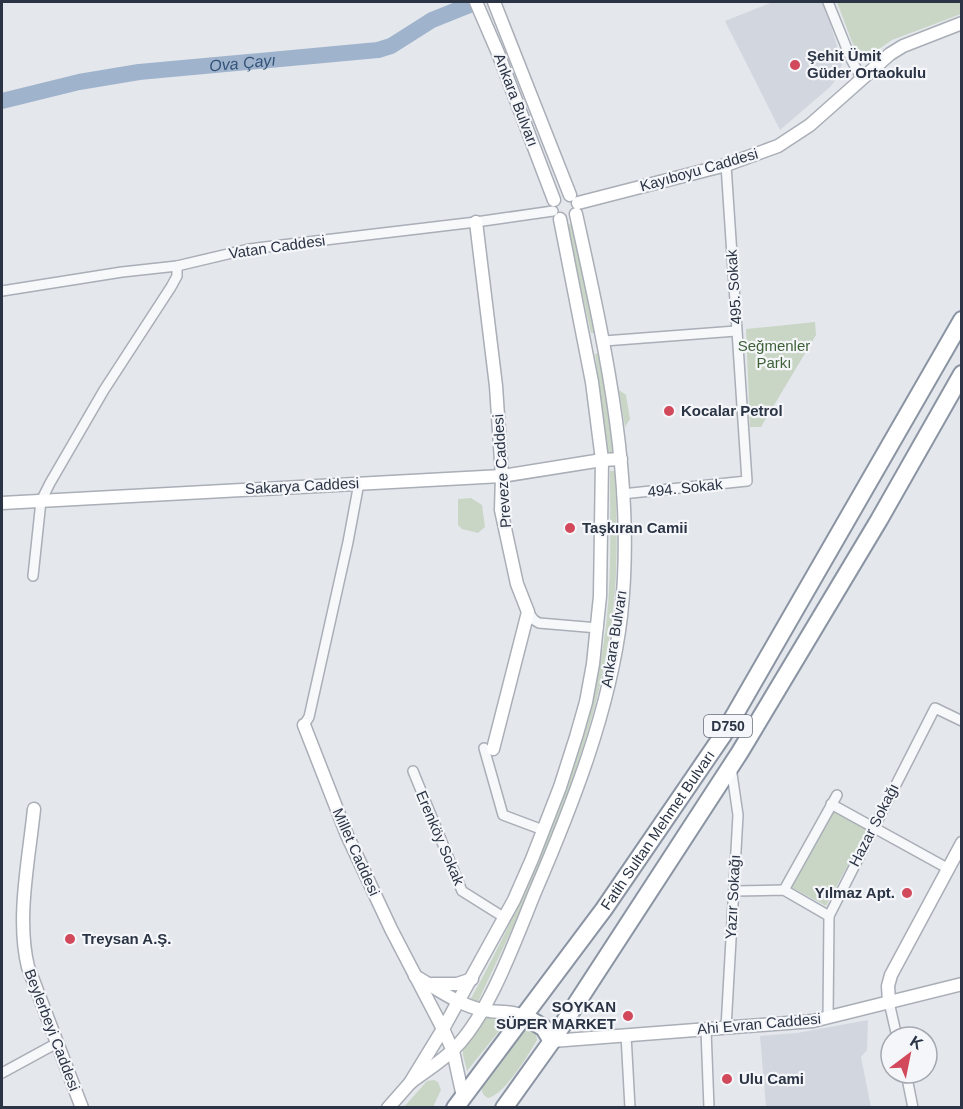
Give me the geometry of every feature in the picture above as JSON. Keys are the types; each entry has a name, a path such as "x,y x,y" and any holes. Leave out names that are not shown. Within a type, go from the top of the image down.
{"highway":[{"name":"Fatih Sultan Mehmet Bulvarı","path":"464,1104 524,1016 604,909 723,735 962,320"},
{"name":"Fatih Sultan Mehmet Bulvarı","path":"504,1107 552,1041 731,766 879,520 962,374"},
{"path":"524,1016 544,1028 552,1041"}],"main road":[{"name":"Ankara Bulvarı","path":"410,1083 459,1002 505,918 543,830 563,778 586,702 597,628 602,539 602,460 585,342 556,210 498,53 476,2"},
{"name":"Ankara Bulvarı","path":"388,1107 410,1083 453,1051 483,1010 560,832 590,746 608,686 616,648 622,598 621,459 604,341 575,204 494,2"},
{"name":"Kayıboyu Caddesi","path":"575,204 726,165 761,153 792,137 810,124 885,58 903,46 962,23"},
{"path":"560,195 575,204 571,219 556,210 560,195"},
{"name":"Preveze Caddesi","path":"476,222 496,386 502,476 501,510 517,584 528,612"},
{"path":"585,342 604,341"},
{"name":"Sakarya Caddesi","path":"2,503 502,476 621,459"},
{"path":"489,749 528,612"},
{"name":"Millet Caddesi","path":"304,725 347,834 414,976 443,1029"},
{"name":"Beylerbeyi Caddesi","path":"34,809 25,900 24,941 28,967 82,1107"},
{"path":"889,1002 888,986 891,975 962,843"},
{"path":"414,976 459,1002 483,1010 511,1012 524,1016"},
{"path":"428,984 457,984 472,979"},
{"name":"Ahi Evran Caddesi","path":"552,1041 797,1023 828,1018 962,984"},
{"path":"443,1029 453,1051 464,1104"}],"street":[{"path":"828,2 851,59 862,79"},
{"name":"495. Sokak","path":"726,165 747,481"},
{"name":"Vatan Caddesi","path":"2,291 122,272 177,266 249,249 476,222 556,210"},
{"path":"33,576 41,501 105,390 171,287 177,276 177,266"},
{"path":"604,341 736,331"},
{"name":"494. Sokak","path":"622,494 747,481"},
{"path":"304,725 309,717 346,553 358,483"},
{"path":"528,612 539,623 597,628"},
{"name":"Hazar Sokağı","path":"828,1018 829,916 935,708 962,721"},
{"path":"489,749 503,815 543,830"},
{"name":"Yazır Sokağı","path":"726,1028 738,815 731,766"},
{"name":"Erenköy Sokak","path":"412,771 462,891 505,918"},
{"path":"784,890 837,795"},
{"path":"831,804 947,868"},
{"path":"734,891 784,890 829,916"},
{"path":"889,1002 894,1025"},
{"path":"706,1030 709,1107"},
{"path":"626,1035 630,1107"},
{"path":"2,1073 57,1043"},
{"path":"909,1085 914,1107"}],"shaded area":[{"name":"Şehit Ümit Güder Ortaokulu","path":"773,2 824,2 842,63 839,76 830,87 780,130 725,21"},
{"path":"868,1020 867,1050 861,1057 871,1107 766,1107 760,1036 797,1033"}],"green space":[{"path":"837,2 961,2 961,14 892,40 862,61"},
{"path":"571,224 596,333 591,333 567,225"},
{"name":"Seğmenler Parkı","path":"815,322 816,335 761,427 750,427 746,329"},
{"path":"601,353 613,453 608,453 595,354"},
{"path":"619,390 626,395 630,419 625,427"},
{"path":"610,471 615,471 616,577 609,640 596,701 579,762 558,821 521,910 477,1004 470,1000 510,922 544,843 571,769 594,688 603,647 608,607"},
{"path":"471,498 482,505 485,527 478,533 462,529 458,525 458,499"},
{"path":"834,811 867,829 826,906 791,887"},
{"path":"486,1015 507,1021 467,1071 463,1048"},
{"path":"528,1029 536,1032 537,1040 509,1082 495,1095 488,1098 482,1091 486,1079 522,1032"},
{"path":"427,1081 438,1082 441,1090 433,1107 404,1107"}],"waterway":[{"name":"Ova Çayı","path":"2,101 79,82 139,72 378,50 391,46 432,20 477,2"}],"place":[{"name":"Şehit Ümit Güder Ortaokulu","path":"795,65"},
{"name":"Kocalar Petrol","path":"669,411"},
{"name":"Taşkıran Camii","path":"570,528"},
{"name":"Yılmaz Apt.","path":"907,893"},
{"name":"Treysan A.Ş.","path":"70,939"},
{"name":"SOYKAN SÜPER MARKET","path":"628,1016"},
{"name":"Ulu Cami","path":"727,1079"}]}
